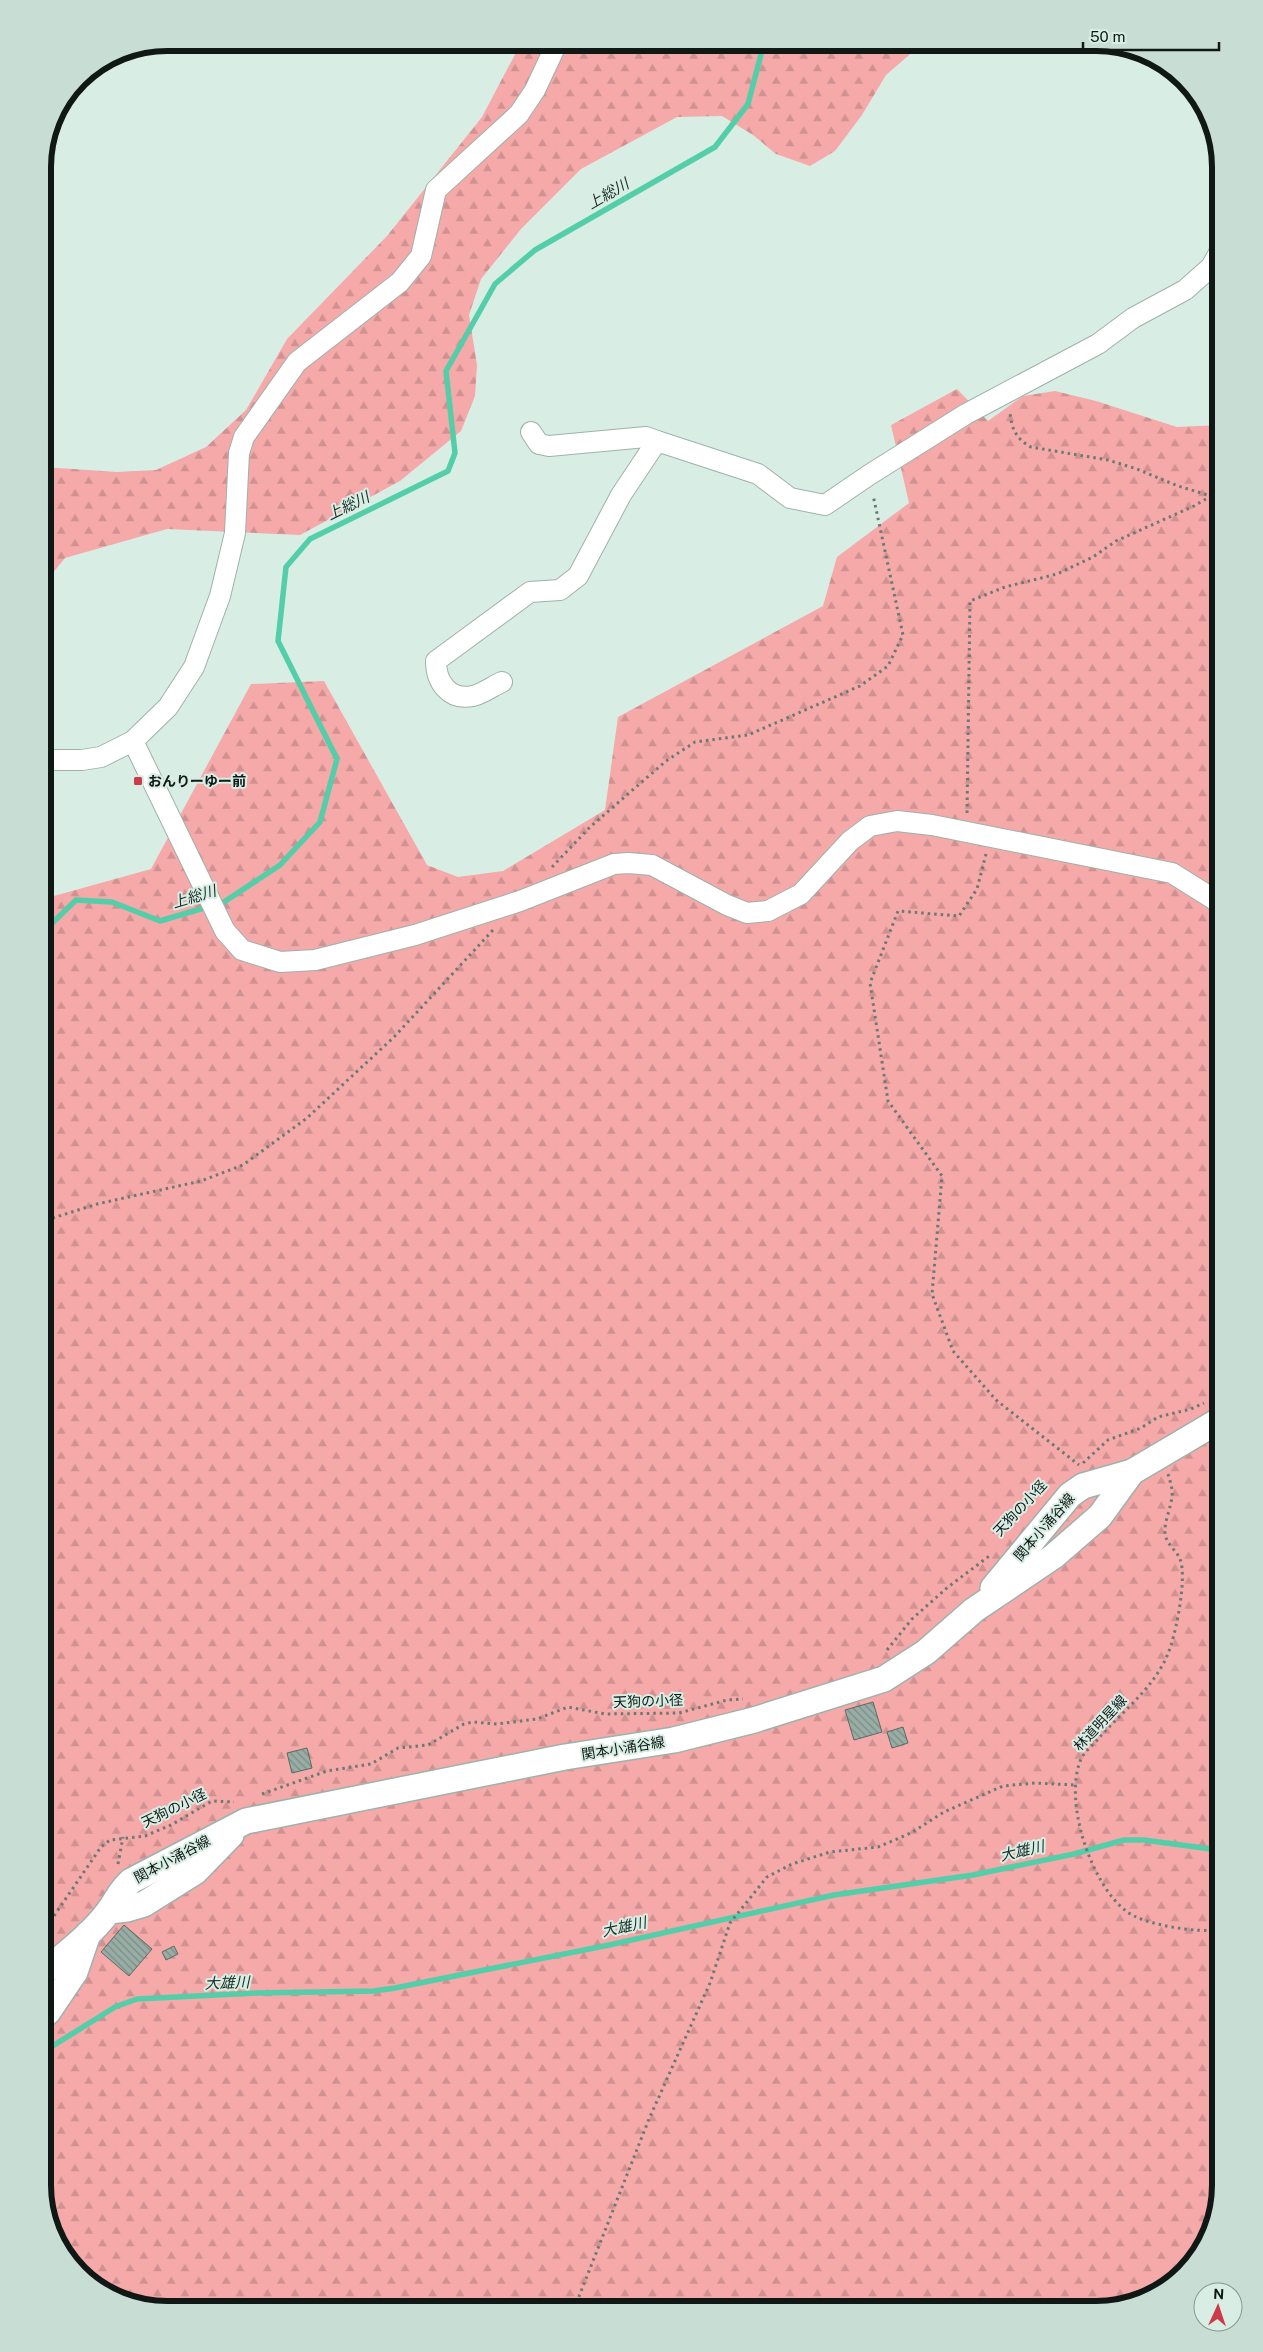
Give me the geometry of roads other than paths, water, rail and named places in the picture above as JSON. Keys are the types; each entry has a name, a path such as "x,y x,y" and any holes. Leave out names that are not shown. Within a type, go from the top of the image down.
{"main road":[{"name":"関本小涌谷線","path":"974,1610 1070,1496 1083,1486 1132,1472 1212,1425"},
{"name":"関本小涌谷線","path":"51,1965 88,1934 109,1911 118,1893 131,1881 245,1810 565,1756 674,1740 754,1720 884,1678 926,1652 974,1610 1054,1556 1100,1516 1132,1472"},
{"name":"関本小涌谷線","path":"51,2008 75,1972 88,1934"}],"street":[{"path":"51,760 82,760 101,757 133,741 168,707 194,667 220,596 235,533 239,454 244,437 296,362 400,282 421,256 436,190 519,114 538,83 552,51"},
{"path":"531,432 538,444 549,446 646,437 758,474 790,498 825,505 966,414 1098,344 1133,318 1185,290 1212,265"},
{"path":"502,682 474,696 457,696 444,687 436,675 436,661 530,592 560,590 578,576 621,495 657,441"},
{"path":"133,741 225,931 242,950 280,962 315,960 415,936 520,901 614,864 652,865 727,905 748,913 768,911 800,894 850,841 870,826 897,821 966,832 1172,873 1212,898"}],"waterway":[{"name":"上総川","path":"51,924 76,900 112,902 160,921 224,902 280,865 320,822 337,759 278,641 286,567 310,539 448,471 455,453 446,371 495,284 535,250 715,147 748,104 762,51"},
{"name":"大雄川","path":"51,2047 115,2007 137,1999 257,1993 374,1991 609,1945 834,1895 973,1875 1074,1854 1124,1840 1144,1840 1212,1849"}],"place":[{"name":"おんりーゆー前","path":"138,781"}]}
